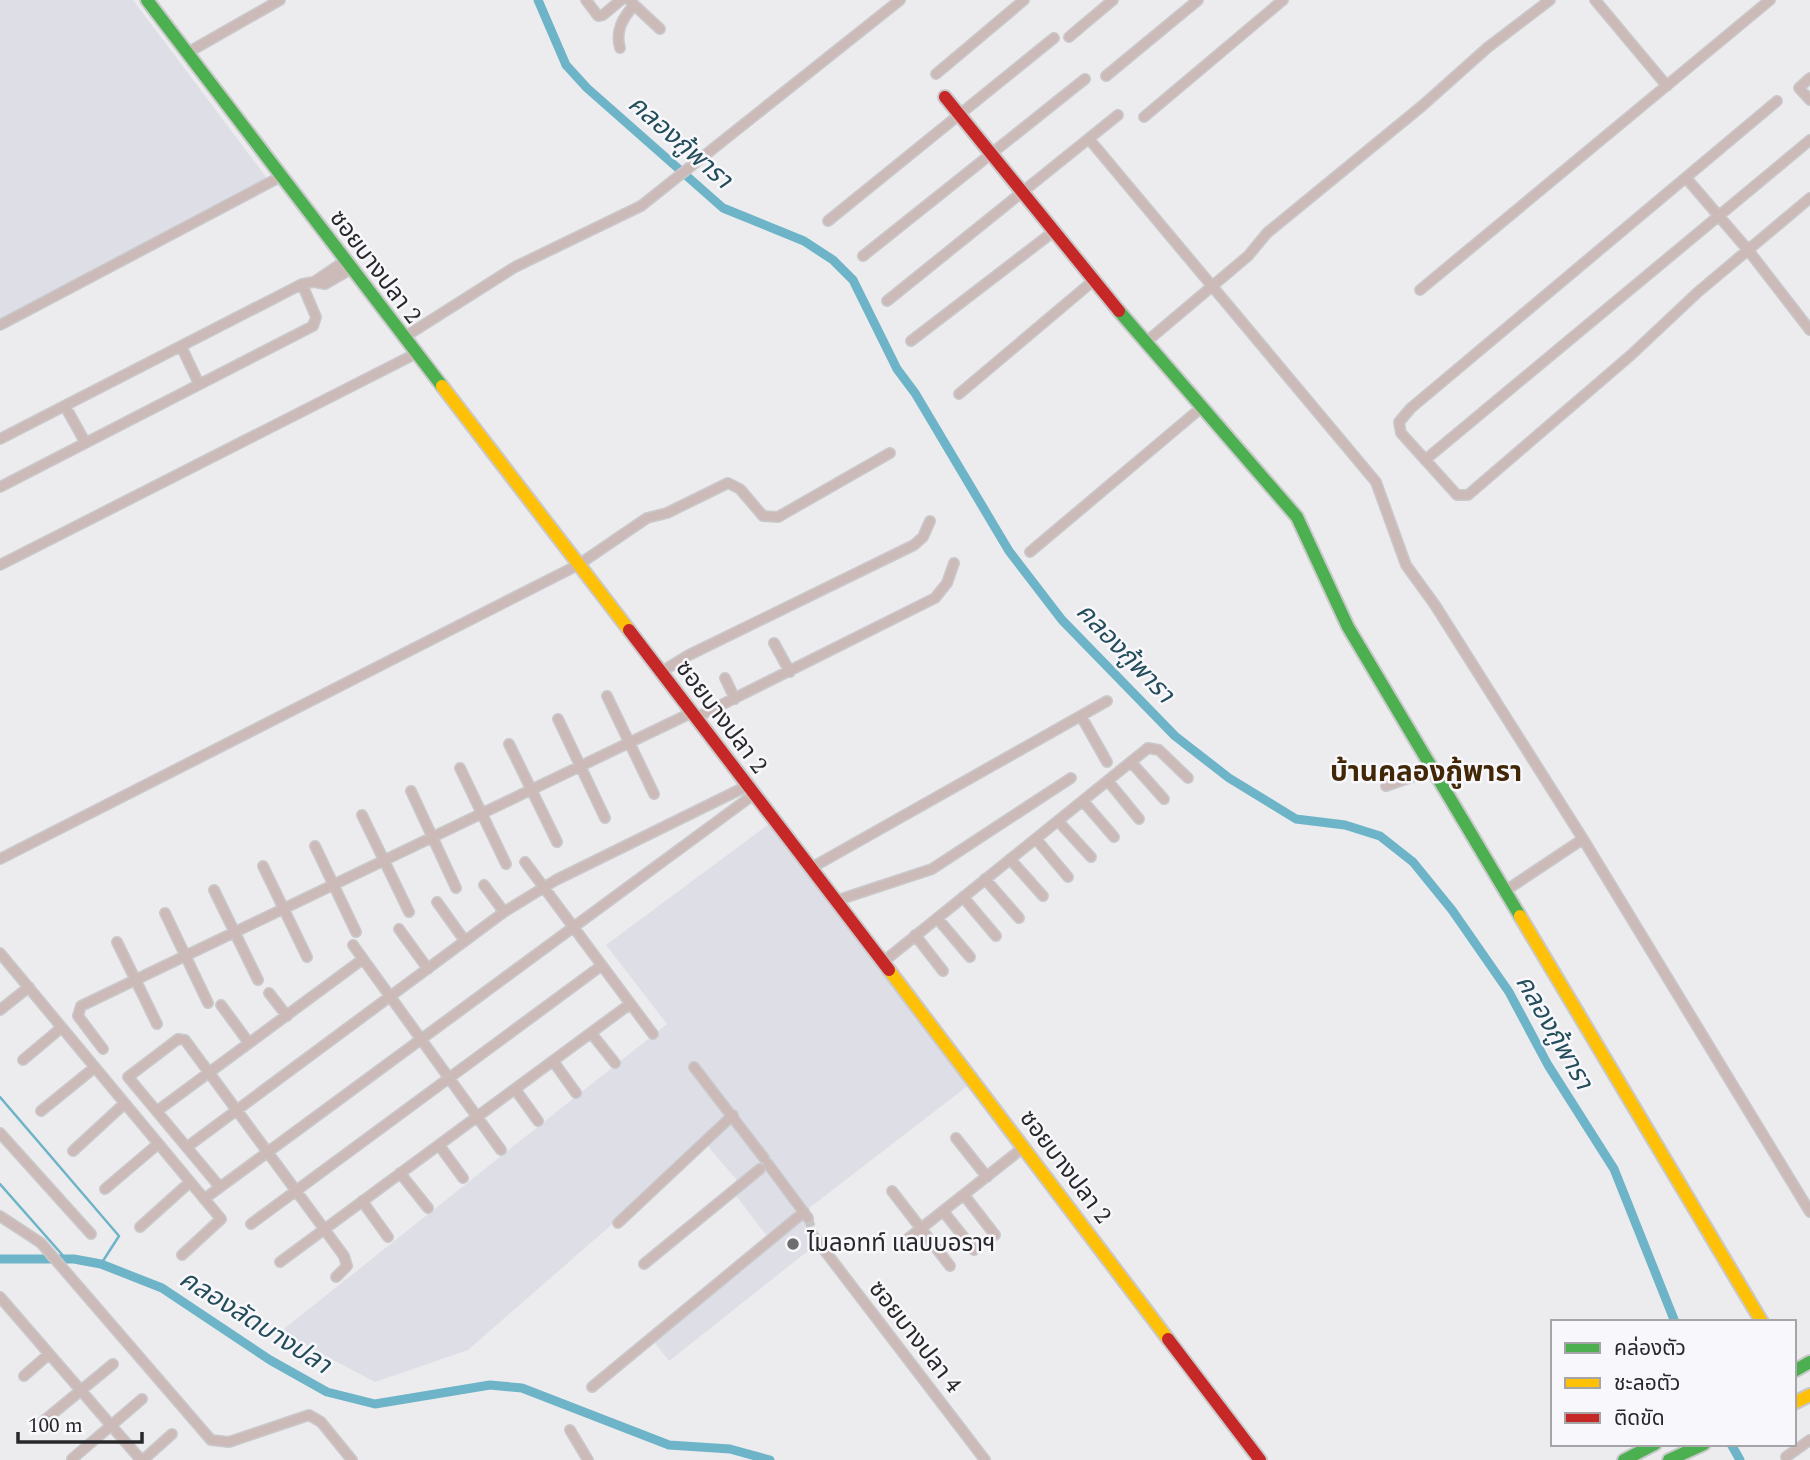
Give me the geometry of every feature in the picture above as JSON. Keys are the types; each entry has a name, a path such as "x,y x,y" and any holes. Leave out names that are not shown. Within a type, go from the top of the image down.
{"street":[{"name":"ซอยบางปลา 2","path":"147,0 1260,1460"},
{"path":"187,53 280,0"},
{"path":"586,0 598,16 621,0"},
{"path":"403,338 515,267 641,206 900,0"},
{"path":"936,74 1024,0"},
{"path":"1069,37 1114,0"},
{"path":"1106,76 1198,0"},
{"path":"1144,117 1283,0"},
{"path":"1146,342 1248,256 1267,233 1422,106 1488,48 1550,0"},
{"path":"1595,0 1667,86"},
{"path":"1420,290 1770,0"},
{"path":"620,48 617,38 631,3 660,29"},
{"path":"828,221 1055,38"},
{"path":"1810,78 1800,88 1810,100"},
{"path":"863,256 1085,79"},
{"path":"946,97 1093,281 1301,523 1335,604 1761,1320"},
{"path":"1777,101 1402,418 1401,433 1457,495 1468,495 1810,198"},
{"path":"887,301 1118,115"},
{"path":"1089,139 1376,482 1406,565 1435,605 1583,839 1810,1212"},
{"path":"1425,460 1810,140"},
{"path":"0,325 280,177"},
{"path":"1687,179 1748,250 1810,330"},
{"path":"911,341 1053,232"},
{"path":"0,439 302,284 325,284 348,265"},
{"path":"959,394 1093,281"},
{"path":"0,486 313,326 316,317 302,284"},
{"path":"181,346 199,384"},
{"path":"0,565 415,354"},
{"path":"65,406 85,442"},
{"path":"1030,552 1201,408"},
{"path":"0,859 578,565 647,518 667,513 723,485 736,486 759,513 774,518 858,474 890,453"},
{"path":"661,672 689,655 914,545 923,537 930,520"},
{"path":"103,1049 77,1011 580,766 735,699 790,672 934,598 947,583 954,563"},
{"path":"774,643 790,672"},
{"path":"725,678 735,699"},
{"path":"607,696 653,794"},
{"path":"810,868 1107,701"},
{"path":"1081,716 1107,762"},
{"path":"558,719 605,818"},
{"path":"509,744 557,842"},
{"path":"883,962 1131,762 1154,748 1188,778"},
{"path":"1131,762 1164,799"},
{"path":"460,768 506,863"},
{"path":"1386,786 1432,770"},
{"path":"835,901 932,869 1071,778"},
{"path":"1108,781 1139,819"},
{"path":"187,1147 505,912 544,887 721,799 750,790"},
{"path":"204,1199 266,1150 730,811 750,790"},
{"path":"411,791 456,888"},
{"path":"721,799 730,811"},
{"path":"1083,801 1114,837"},
{"path":"362,815 409,912"},
{"path":"1058,821 1091,857"},
{"path":"1036,839 1068,877"},
{"path":"1505,891 1583,839"},
{"path":"315,846 356,932"},
{"path":"1010,859 1043,896"},
{"path":"525,862 653,1034"},
{"path":"263,866 307,957"},
{"path":"985,879 1019,918"},
{"path":"484,885 505,912"},
{"path":"214,890 258,981"},
{"path":"963,897 996,936"},
{"path":"437,902 466,941"},
{"path":"165,913 208,1003"},
{"path":"937,918 970,957"},
{"path":"399,929 428,969"},
{"path":"915,935 943,971"},
{"path":"117,942 156,1024"},
{"path":"353,945 501,1150"},
{"path":"0,953 221,1222 182,1255"},
{"path":"157,1111 363,959"},
{"path":"251,1224 601,966"},
{"path":"0,1010 29,987"},
{"path":"269,993 287,1016"},
{"path":"280,1262 630,1004"},
{"path":"222,1005 249,1043"},
{"path":"23,1060 61,1028"},
{"path":"591,1033 615,1063"},
{"path":"219,1186 128,1077 129,1073 181,1038 209,1071 347,1262 336,1277"},
{"path":"553,1061 576,1093"},
{"path":"592,1387 806,1215 764,1164 733,1115 694,1067"},
{"path":"41,1111 94,1068"},
{"path":"515,1089 538,1121"},
{"path":"73,1151 124,1104"},
{"path":"618,1223 733,1115"},
{"path":"0,1133 91,1234"},
{"path":"956,1138 986,1177"},
{"path":"105,1189 158,1144"},
{"path":"439,1145 463,1178"},
{"path":"905,1241 1024,1147"},
{"path":"644,1264 764,1164"},
{"path":"400,1173 428,1208"},
{"path":"140,1227 190,1182"},
{"path":"892,1191 950,1266"},
{"path":"964,1195 995,1235"},
{"path":"362,1201 388,1237"},
{"path":"943,1212 974,1250"},
{"path":"0,1216 41,1243 211,1440 229,1442 309,1415 321,1422 352,1460"},
{"name":"ซอยบางปลา 4","path":"815,1238 985,1460"},
{"path":"0,1297 142,1460 172,1434"},
{"path":"24,1376 49,1354"},
{"path":"40,1424 113,1364"},
{"path":"72,1460 142,1399"},
{"path":"570,1430 589,1460"},
{"path":"1786,1457 1810,1440"},
{"path":"1669,1460 1700,1446"},
{"path":"1682,1460 1710,1446"},
{"path":"1625,1460 1639,1448"}],"shaded area":[{"path":"0,0 133,0 272,185 0,326"},
{"path":"773,821 974,1081 804,1212 823,1239 669,1361 651,1338 770,1240 734,1193 742,1186 705,1143 468,1350 375,1382 280,1332 667,1024 606,945"}],"waterway":[{"name":"คลองกู้พารา","path":"538,0 566,65 587,88 723,208 804,241 833,260 853,280 897,369 915,393 1009,551 1062,620 1175,736 1229,778 1296,819 1345,825 1380,836 1413,862 1452,910 1509,992 1548,1065 1614,1169 1674,1320"},
{"path":"0,1097 119,1236 101,1264"},
{"path":"0,1184 66,1259"},
{"name":"คลองลัดบางปลา","path":"0,1259 74,1259 101,1264 162,1288 270,1360 327,1392 375,1404 490,1385 522,1388 669,1445 730,1449 770,1460"},
{"name":"คลองกู้พารา","path":"1732,1446 1740,1460"}],"tunnel":[{"path":"808,1218 815,1238"}],"traffic: fast":[{"path":"147,0 442,386"},
{"path":"1119,311 1297,517 1348,627 1520,916"},
{"path":"1796,1370 1810,1362"},
{"path":"1624,1460 1651,1446"},
{"path":"1669,1460 1700,1446"}],"traffic: slow":[{"path":"442,386 629,630"},
{"path":"1520,916 1761,1320"},
{"path":"889,970 1168,1339"},
{"path":"1796,1402 1810,1395"}],"traffic: jam":[{"path":"945,97 1119,311"},
{"path":"629,630 889,970"},
{"path":"1168,1339 1260,1460"}],"place":[{"name":"ไมลอทท์ แลบบอราฯ","path":"793,1244"}],"district":[{"name":"บ้านคลองกู้พารา","path":"1426,772"}]}
